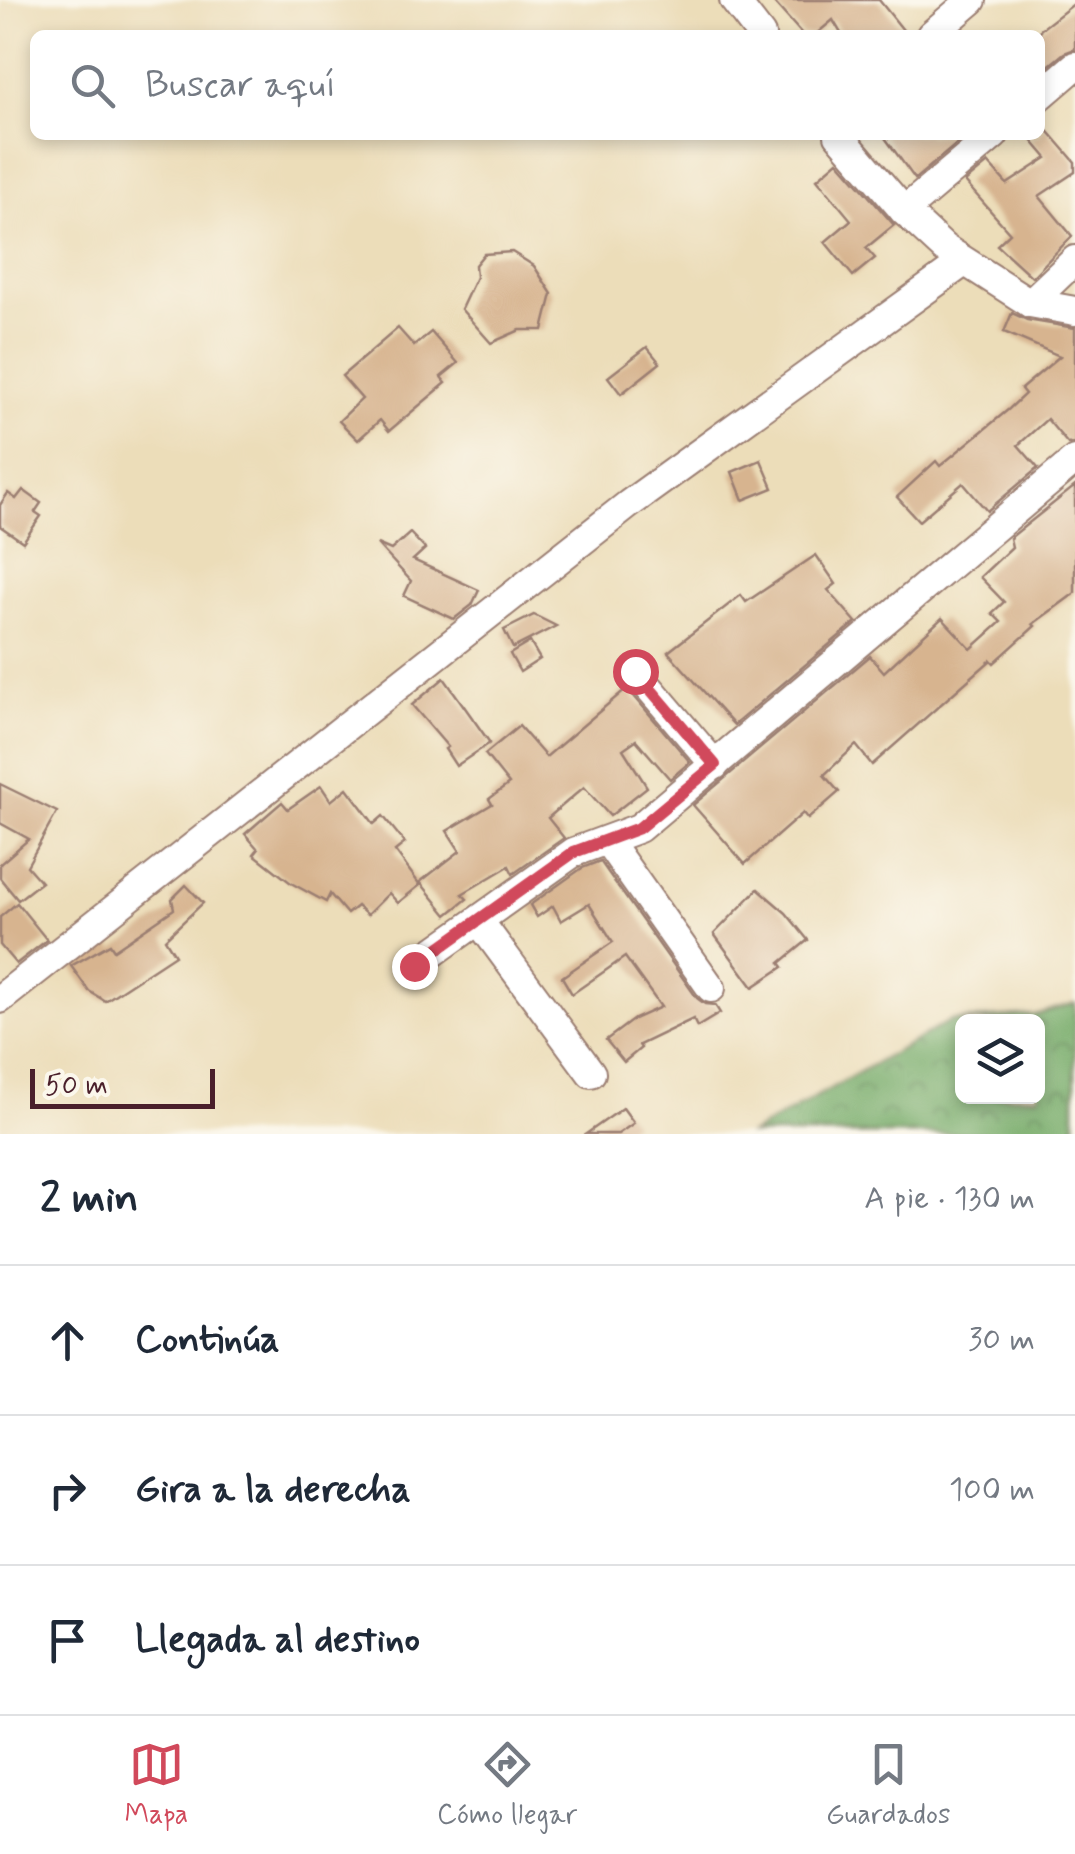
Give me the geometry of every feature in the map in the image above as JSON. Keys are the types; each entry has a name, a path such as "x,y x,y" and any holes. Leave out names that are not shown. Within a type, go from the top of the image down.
{"street":[{"path":"734,0 757,30"},
{"path":"936,30 972,0"},
{"path":"1045,92 1075,66"},
{"path":"843,140 904,211 964,262 1030,303 1075,311"},
{"path":"904,211 988,140"},
{"path":"1030,303 1075,260"},
{"path":"0,1000 629,504 964,262"},
{"path":"414,966 574,852 639,828 1075,460"},
{"path":"635,671 715,765"},
{"path":"608,842 711,988"},
{"path":"479,922 591,1073"}],"green space":[{"path":"1075,1003 1075,1134 750,1134 955,1021 955,1104 1045,1104 1045,1014 1038,1014"}],"building":[{"path":"772,0 879,0 903,30 839,30 833,20 821,30 799,30"},
{"path":"1075,3 1075,49 1045,69 1045,30 1040,30"},
{"path":"1045,127 1075,162 1075,172 1039,196 1072,236 1032,277 997,245 1010,233 965,182 988,163 1007,184 1047,158 1032,140 1045,140"},
{"path":"887,140 961,140 915,179"},
{"path":"838,161 894,225 866,248 875,258 853,276 825,242 851,220 817,179"},
{"path":"512,252 534,266 552,294 543,330 520,330 491,343 461,309 476,277 475,265 484,254"},
{"path":"1012,313 1027,320 1075,328 1075,443 1068,444 1047,419 1018,445 1038,468 987,511 963,483 919,521 897,497 936,461 940,466 1009,409 1025,394 1021,389 1060,356 1004,332"},
{"path":"398,328 414,346 431,332 458,363 441,377 446,383 389,431 380,420 358,440 339,421 362,399 342,376"},
{"path":"647,347 660,363 621,394 608,377"},
{"path":"761,460 773,488 743,500 732,472"},
{"path":"1075,486 1075,593 1033,624 994,663 991,660 872,765 856,745 824,775 839,792 808,819 803,813 745,864 693,805 870,656 884,672 942,618 971,649 1001,622 992,613 1004,602 980,577 1012,547 1010,538"},
{"path":"23,490 41,503 35,512 41,516 23,542 0,526 0,505 8,493 16,499"},
{"path":"410,533 425,549 413,560 479,590 472,605 454,619 404,596 411,581 377,544 391,550"},
{"path":"816,555 836,584 828,590 856,622 734,725 668,652 741,595 746,602"},
{"path":"534,615 556,626 513,648 504,630"},
{"path":"530,642 540,659 520,672 510,654"},
{"path":"444,678 490,743 456,766 445,749 448,747 412,705"},
{"path":"627,688 690,762 670,779 636,740 623,749 647,787 610,816 584,787 548,818 564,838 513,874 509,866 462,894 467,899 447,915 420,882 460,851 447,831 492,804 489,799 509,784 485,754 519,726 546,757"},
{"path":"0,784 57,812 27,866 41,882 18,900 0,878 0,864 29,839 0,823"},
{"path":"321,786 331,801 347,788 374,824 383,816 405,843 395,851 420,885 398,903 389,893 367,915 357,906 347,914 330,894 326,902 291,883 254,854 258,849 245,834 282,802 288,809"},
{"path":"600,861 697,998 715,1005 720,1013 697,1027 693,1019 639,1045 641,1048 624,1062 606,1040 634,1019 661,1007 625,957 572,994 562,977 613,942 589,904 561,921 553,906 537,917 530,905 582,868"},
{"path":"186,885 203,903 165,939 175,955 105,1001 89,991 71,966 110,944 114,950 174,909 172,899"},
{"path":"758,889 786,913 808,940 780,963 783,967 753,987 714,934"},
{"path":"17,903 47,940 16,964 0,945 0,917"},
{"path":"623,1108 634,1123 618,1134 586,1134"}],"route":[{"path":"414,966 574,852 639,828 715,765 635,671"}]}
